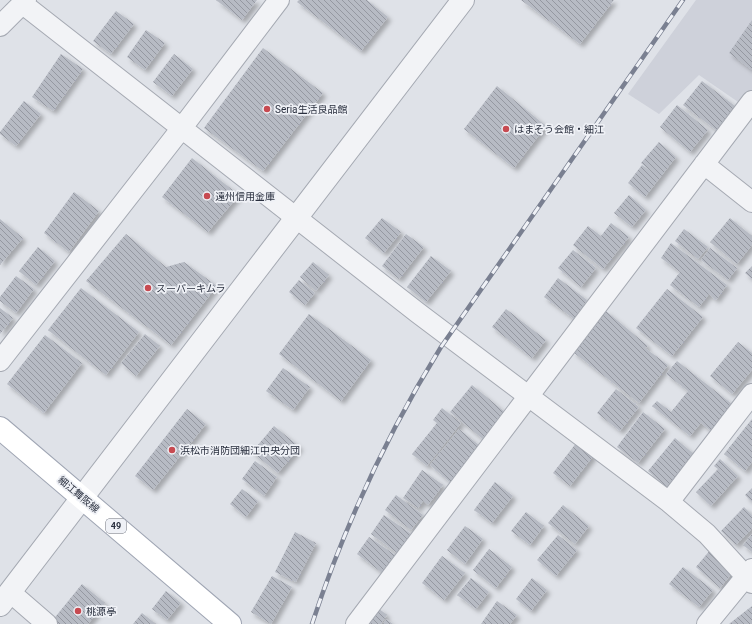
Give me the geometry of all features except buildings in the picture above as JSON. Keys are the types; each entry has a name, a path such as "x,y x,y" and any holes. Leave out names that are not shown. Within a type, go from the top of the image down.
{"main road":[{"name":"細江舞阪線","path":"0,428 82,496 230,624"}],"street":[{"path":"0,361 182,129 279,0"},
{"path":"47,624 5,598 463,0"},
{"path":"0,26 24,2 182,129 529,397 669,502 707,534 750,576 707,624"},
{"path":"356,624 752,100"},
{"path":"704,164 752,202"},
{"path":"669,502 752,394"}],"shaded area":[{"path":"696,0 752,0 752,90 741,104 699,75 659,114 628,94"}],"railway":[{"path":"312,624 338,552 368,482 421,380 441,347 683,0"}],"place":[{"name":"Seria生活良品館","path":"267,109"},
{"name":"はまそう会館・細江","path":"506,129"},
{"name":"遠州信用金庫","path":"207,196"},
{"name":"スーパーキムラ","path":"148,288"},
{"name":"浜松市消防団細江中央分団","path":"172,450"},
{"name":"桃源亭","path":"78,611"}]}
